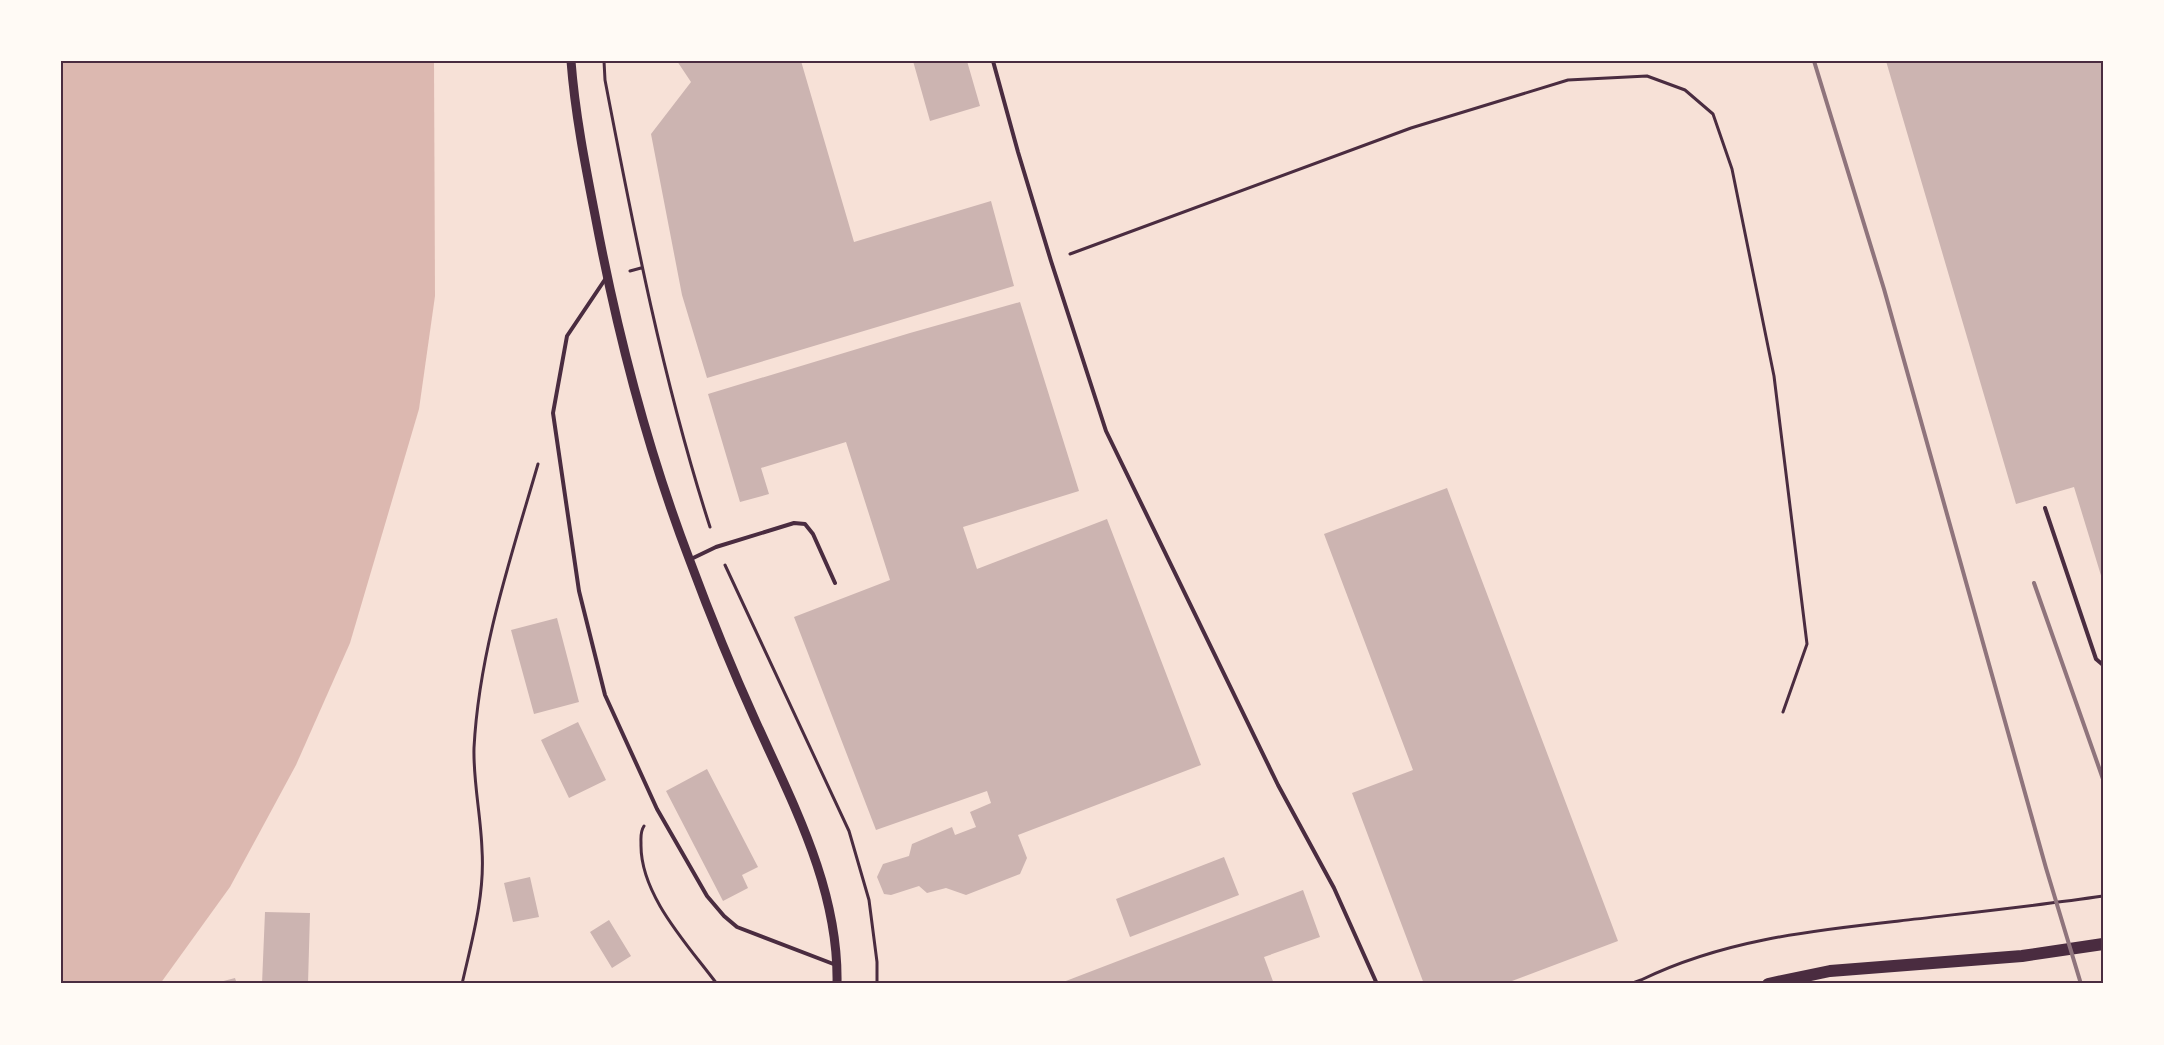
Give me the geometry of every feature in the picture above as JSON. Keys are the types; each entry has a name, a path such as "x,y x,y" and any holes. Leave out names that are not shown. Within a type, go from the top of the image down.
{"main road":[{"path":"1768,984 1830,971 2022,956 2103,944"}],"street":[{"path":"571,61 588,176 607,277 638,399 662,481 689,560 736,678 819,866 832,918 838,966 837,984"}],"lane":[{"path":"994,61 1018,152 1106,431 1278,784 1334,888 1377,984"},
{"path":"607,277 567,336 553,413 579,591 605,695 657,809 707,896 724,916 737,928 838,966"},
{"path":"2045,508 2096,659 2103,665"},
{"path":"689,560 716,547 794,523 805,524 814,534 835,583"}],"path":[{"path":"1051,261 1411,128 1568,80 1647,76 1684,90 1713,114 1732,169 1774,376 1807,644 1783,712"},
{"path":"462,984 477,920 483,852 474,749 483,665 539,459"},
{"path":"657,809 641,831 640,861 659,906 717,984"},
{"path":"1630,984 1642,982 1674,964 1721,949 1782,935 2103,896"}],"shaded area":[{"path":"61,61 434,61 435,296 419,409 350,643 296,765 230,887 160,984 61,984"}],"building":[{"path":"677,61 801,61 854,242 991,201 1014,286 707,378 682,295 651,134 691,82"},
{"path":"913,61 967,61 980,106 930,121"},
{"path":"1886,61 2103,61 2103,582 2074,487 2016,504"},
{"path":"1020,302 1079,491 963,527 977,569 1107,519 1201,765 1018,835 1027,858 1020,874 966,895 946,888 927,893 919,886 891,895 884,894 877,877 883,864 909,856 912,844 952,827 955,835 976,827 970,812 991,803 987,791 876,830 794,617 890,580 846,442 761,468 769,494 740,502 708,394"},
{"path":"1447,488 1618,941 1504,984 1424,984 1352,793 1413,770 1324,534"},
{"path":"557,618 579,702 534,714 511,630"},
{"path":"578,722 606,780 569,798 541,740"},
{"path":"707,769 758,867 742,875 748,888 723,901 666,791"},
{"path":"1224,857 1239,895 1130,937 1116,899"},
{"path":"530,877 539,917 513,922 504,883"},
{"path":"1303,890 1320,937 1264,957 1274,984 1058,984"},
{"path":"265,912 310,913 308,984 262,984"},
{"path":"609,920 631,956 612,968 590,932"},
{"path":"235,978 237,984 216,983"}],"railway":[{"path":"1814,61 1884,289 2046,868 2081,984"},
{"path":"2034,583 2103,779"}]}
